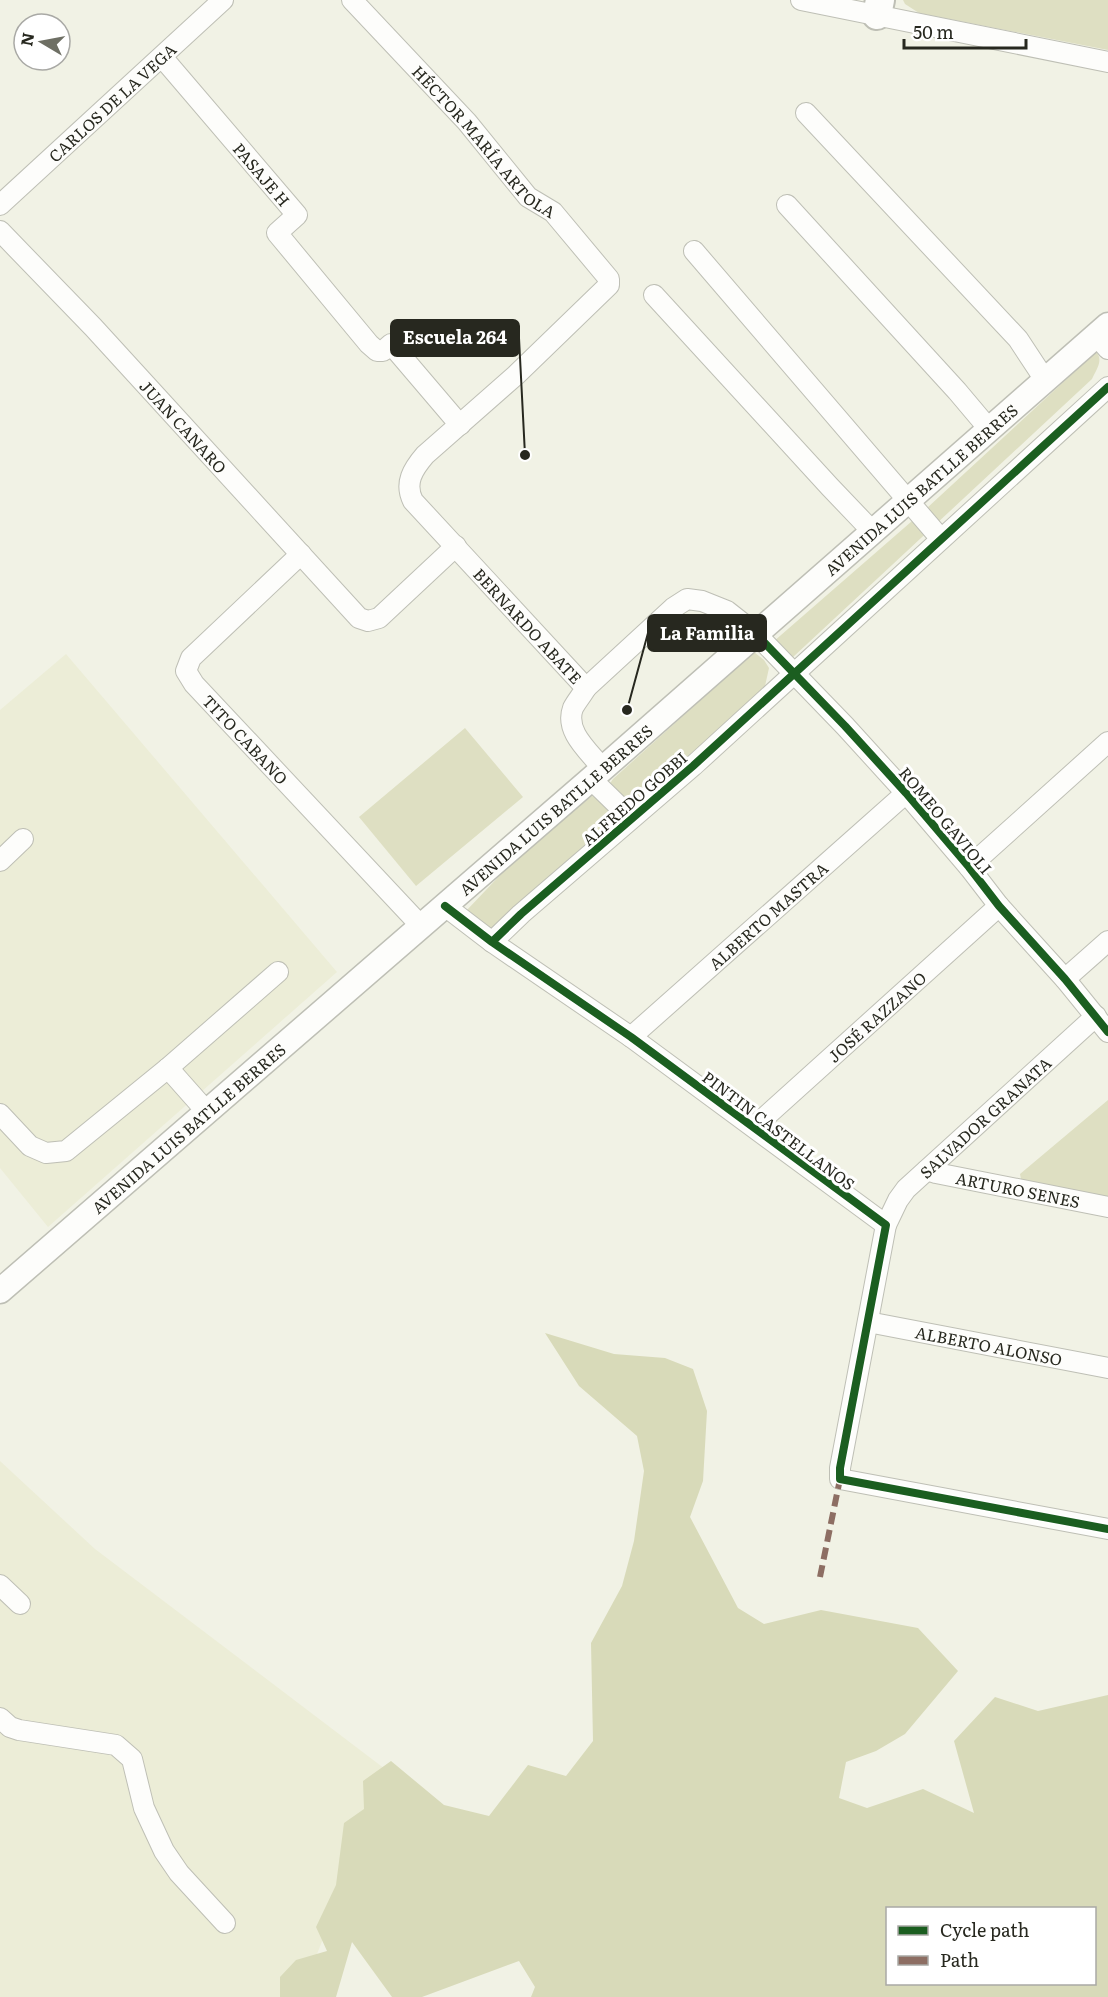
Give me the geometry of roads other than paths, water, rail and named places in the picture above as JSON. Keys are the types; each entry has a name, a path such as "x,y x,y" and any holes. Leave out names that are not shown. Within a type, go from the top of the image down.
{"main road":[{"name":"AVENIDA LUIS BATLLE BERRES","path":"0,1291 422,927 1045,380 1104,336"}],"street":[{"name":"CARLOS DE LA VEGA","path":"0,205 223,0"},
{"name":"HÉCTOR MARÍA ARTOLA","path":"352,0 467,122 528,197 553,212 609,279 609,285 530,362 460,425"},
{"path":"801,0 878,8 1108,62"},
{"name":"PASAJE H","path":"162,57 297,216 277,233 369,344 377,351 383,351 391,344 460,425"},
{"path":"806,113 1018,339 1045,380"},
{"path":"787,205 989,429"},
{"name":"JUAN CANARO","path":"0,231 93,327 359,618 368,621 379,618 456,546"},
{"path":"694,251 941,539"},
{"path":"654,295 872,531"},
{"name":"ALFREDO GOBBI","path":"492,942 521,914 693,766 1108,387"},
{"name":"BERNARDO ABATE","path":"460,425 425,455 414,468 409,492 413,501 586,688 573,709 571,722 573,732 597,774 631,819"},
{"name":"TITO CABANO","path":"301,554 191,658 186,671 194,684 422,927"},
{"name":"ROMEO GAVIOLI","path":"586,688 673,608 687,599 702,601 727,611 756,633 906,793 999,906 1065,979 1108,1032"},
{"path":"969,867 1108,742"},
{"name":"ALBERTO MASTRA","path":"630,1037 906,793"},
{"path":"0,861 23,839"},
{"name":"PINTIN CASTELLANOS","path":"445,906 492,942 630,1037 886,1225"},
{"name":"JOSÉ RAZZANO","path":"754,1127 999,906"},
{"path":"1065,979 1108,941"},
{"path":"0,1114 30,1146 46,1153 66,1151 168,1068 278,972"},
{"name":"SALVADOR GRANATA","path":"886,1225 906,1189 1096,1016"},
{"path":"168,1068 207,1112"},
{"name":"ARTURO SENES","path":"927,1170 1108,1207"},
{"path":"886,1225 840,1468 840,1479 1108,1529"},
{"name":"ALBERTO ALONSO","path":"868,1322 1108,1368"},
{"path":"0,1585 20,1604"},
{"path":"0,1718 9,1726 19,1730 116,1744 123,1749 132,1759 144,1808 164,1851 179,1873 225,1923"}],"place":[{"name":"Escuela 264","path":"525,455"},
{"name":"La Familia","path":"627,710"}]}
